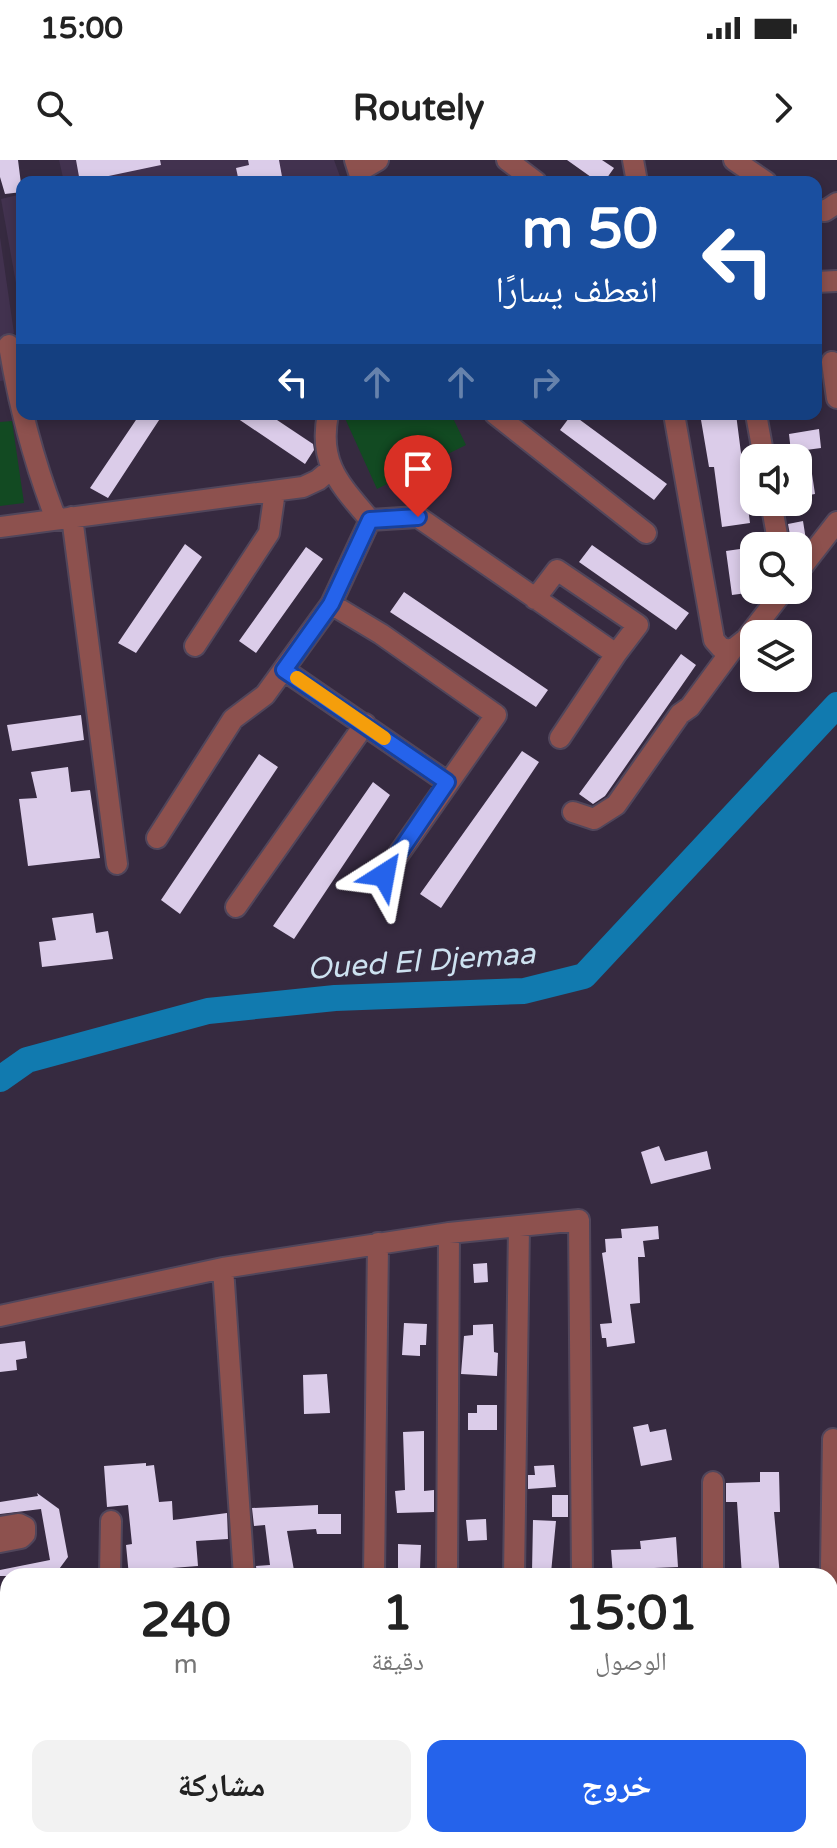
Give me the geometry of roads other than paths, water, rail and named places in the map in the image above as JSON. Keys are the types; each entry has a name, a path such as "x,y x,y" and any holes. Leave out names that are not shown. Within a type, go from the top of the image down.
{"street":[{"path":"358,171 378,160"},
{"path":"505,160 528,176"},
{"path":"734,160 757,176"},
{"path":"9,345 10,411 64,518 117,864"},
{"path":"828,363 837,398"},
{"path":"327,420 324,437 330,470 370,520"},
{"path":"503,420 646,533"},
{"path":"675,420 714,640 721,648 732,650"},
{"path":"757,420 761,444"},
{"path":"0,527 303,487 330,470"},
{"path":"195,646 269,533 275,491"},
{"path":"370,520 418,517 616,654"},
{"path":"157,838 233,719 265,695 331,604 370,520"},
{"path":"812,554 837,522"},
{"path":"535,599 557,570 638,625 560,738"},
{"path":"331,604 381,634 496,715 384,875"},
{"path":"573,812 594,819 616,805 680,714 690,707 732,650 746,639 773,604"},
{"path":"284,670 447,782"},
{"path":"236,907 365,724"},
{"path":"0,1316 223,1268 449,1233 579,1220 582,1568"},
{"path":"514,1568 519,1226"},
{"path":"447,1568 449,1233"},
{"path":"374,1568 378,1243"},
{"path":"223,1268 243,1568"},
{"path":"833,1439 835,1558"},
{"path":"713,1482 713,1568"},
{"path":"110,1568 111,1521"},
{"path":"0,1527 19,1524 25,1527 25,1534 21,1538 0,1542"}],"waterway":[{"name":"Oued El Djemaa","path":"0,1079 27,1060 208,1011 335,998 524,991 584,976 837,705"}]}
